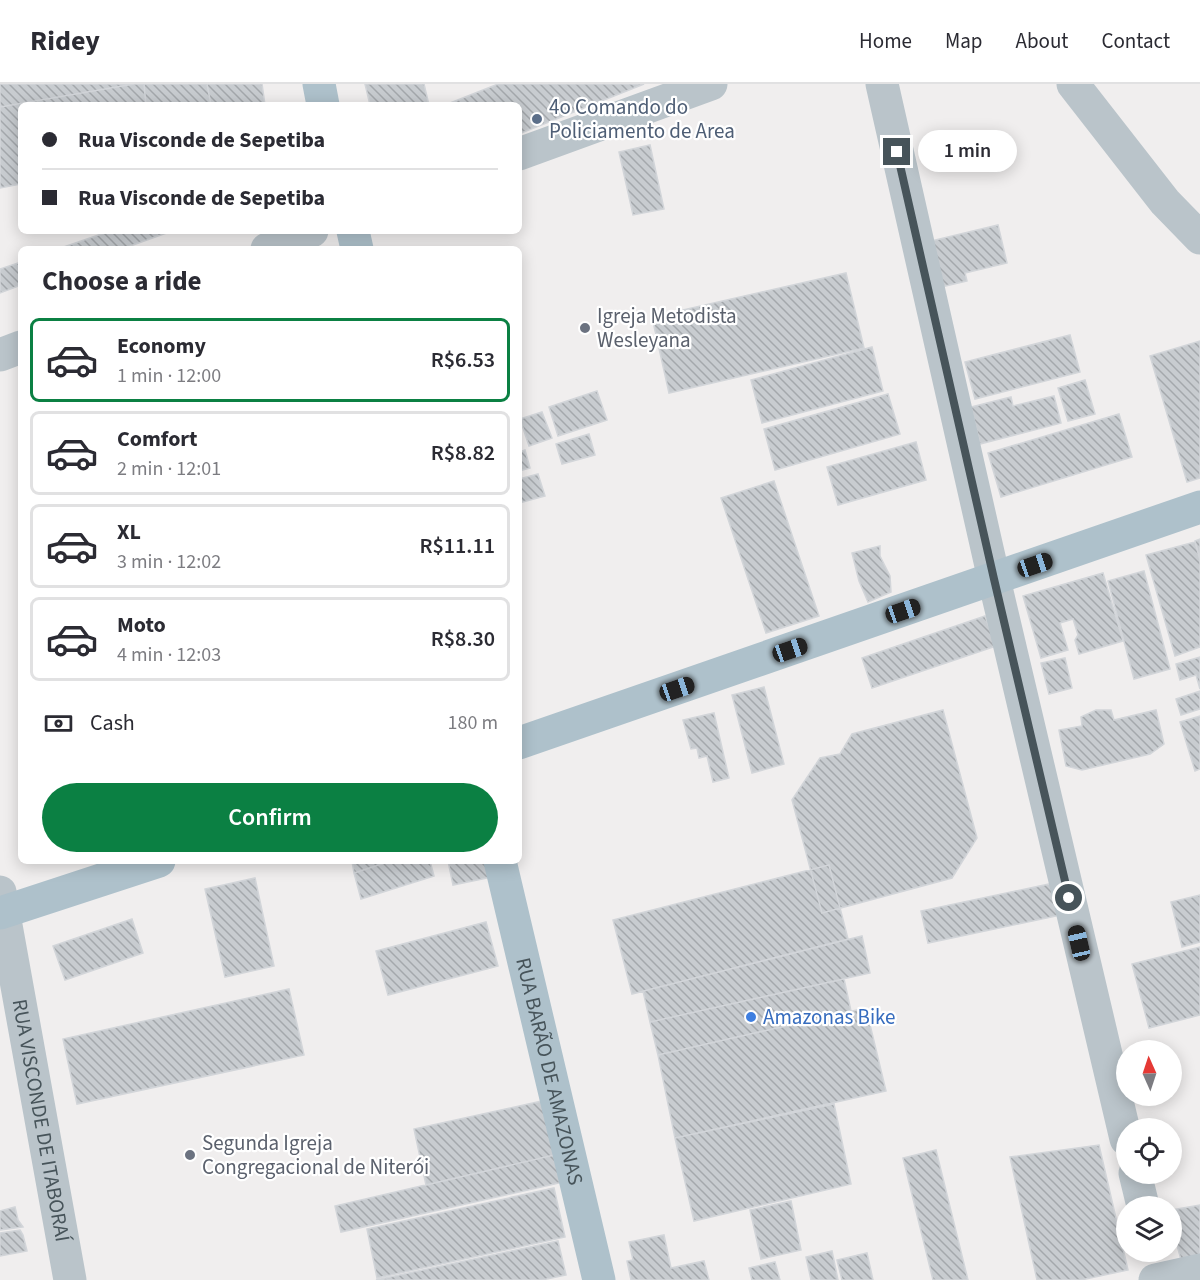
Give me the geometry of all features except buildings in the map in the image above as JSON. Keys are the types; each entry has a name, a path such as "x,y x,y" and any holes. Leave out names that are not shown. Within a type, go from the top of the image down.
{"main road":[{"path":"318,84 322,102"},
{"path":"522,742 1200,507"},
{"path":"1,905 148,864"},
{"name":"RUA BARÃO DE AMAZONAS","path":"501,864 599,1280"}],"street":[{"path":"522,153 711,84"},
{"path":"882,84 994,579 1121,1118"},
{"path":"1073,84 1159,194 1200,238"},
{"path":"274,246 304,234"},
{"name":"RUA VISCONDE DE ITABORAÍ","path":"1,905 70,1280"},
{"path":"1157,1272 1200,1270"}],"place":[{"name":"4o Comando do Policiamento de Area","path":"537,119"},
{"name":"Igreja Metodista Wesleyana","path":"585,328"},
{"name":"Amazonas Bike","path":"751,1017"},
{"name":"Segunda Igreja Congregacional de Niterói","path":"190,1155"}],"route":[{"path":"897,152 1069,898"}]}
